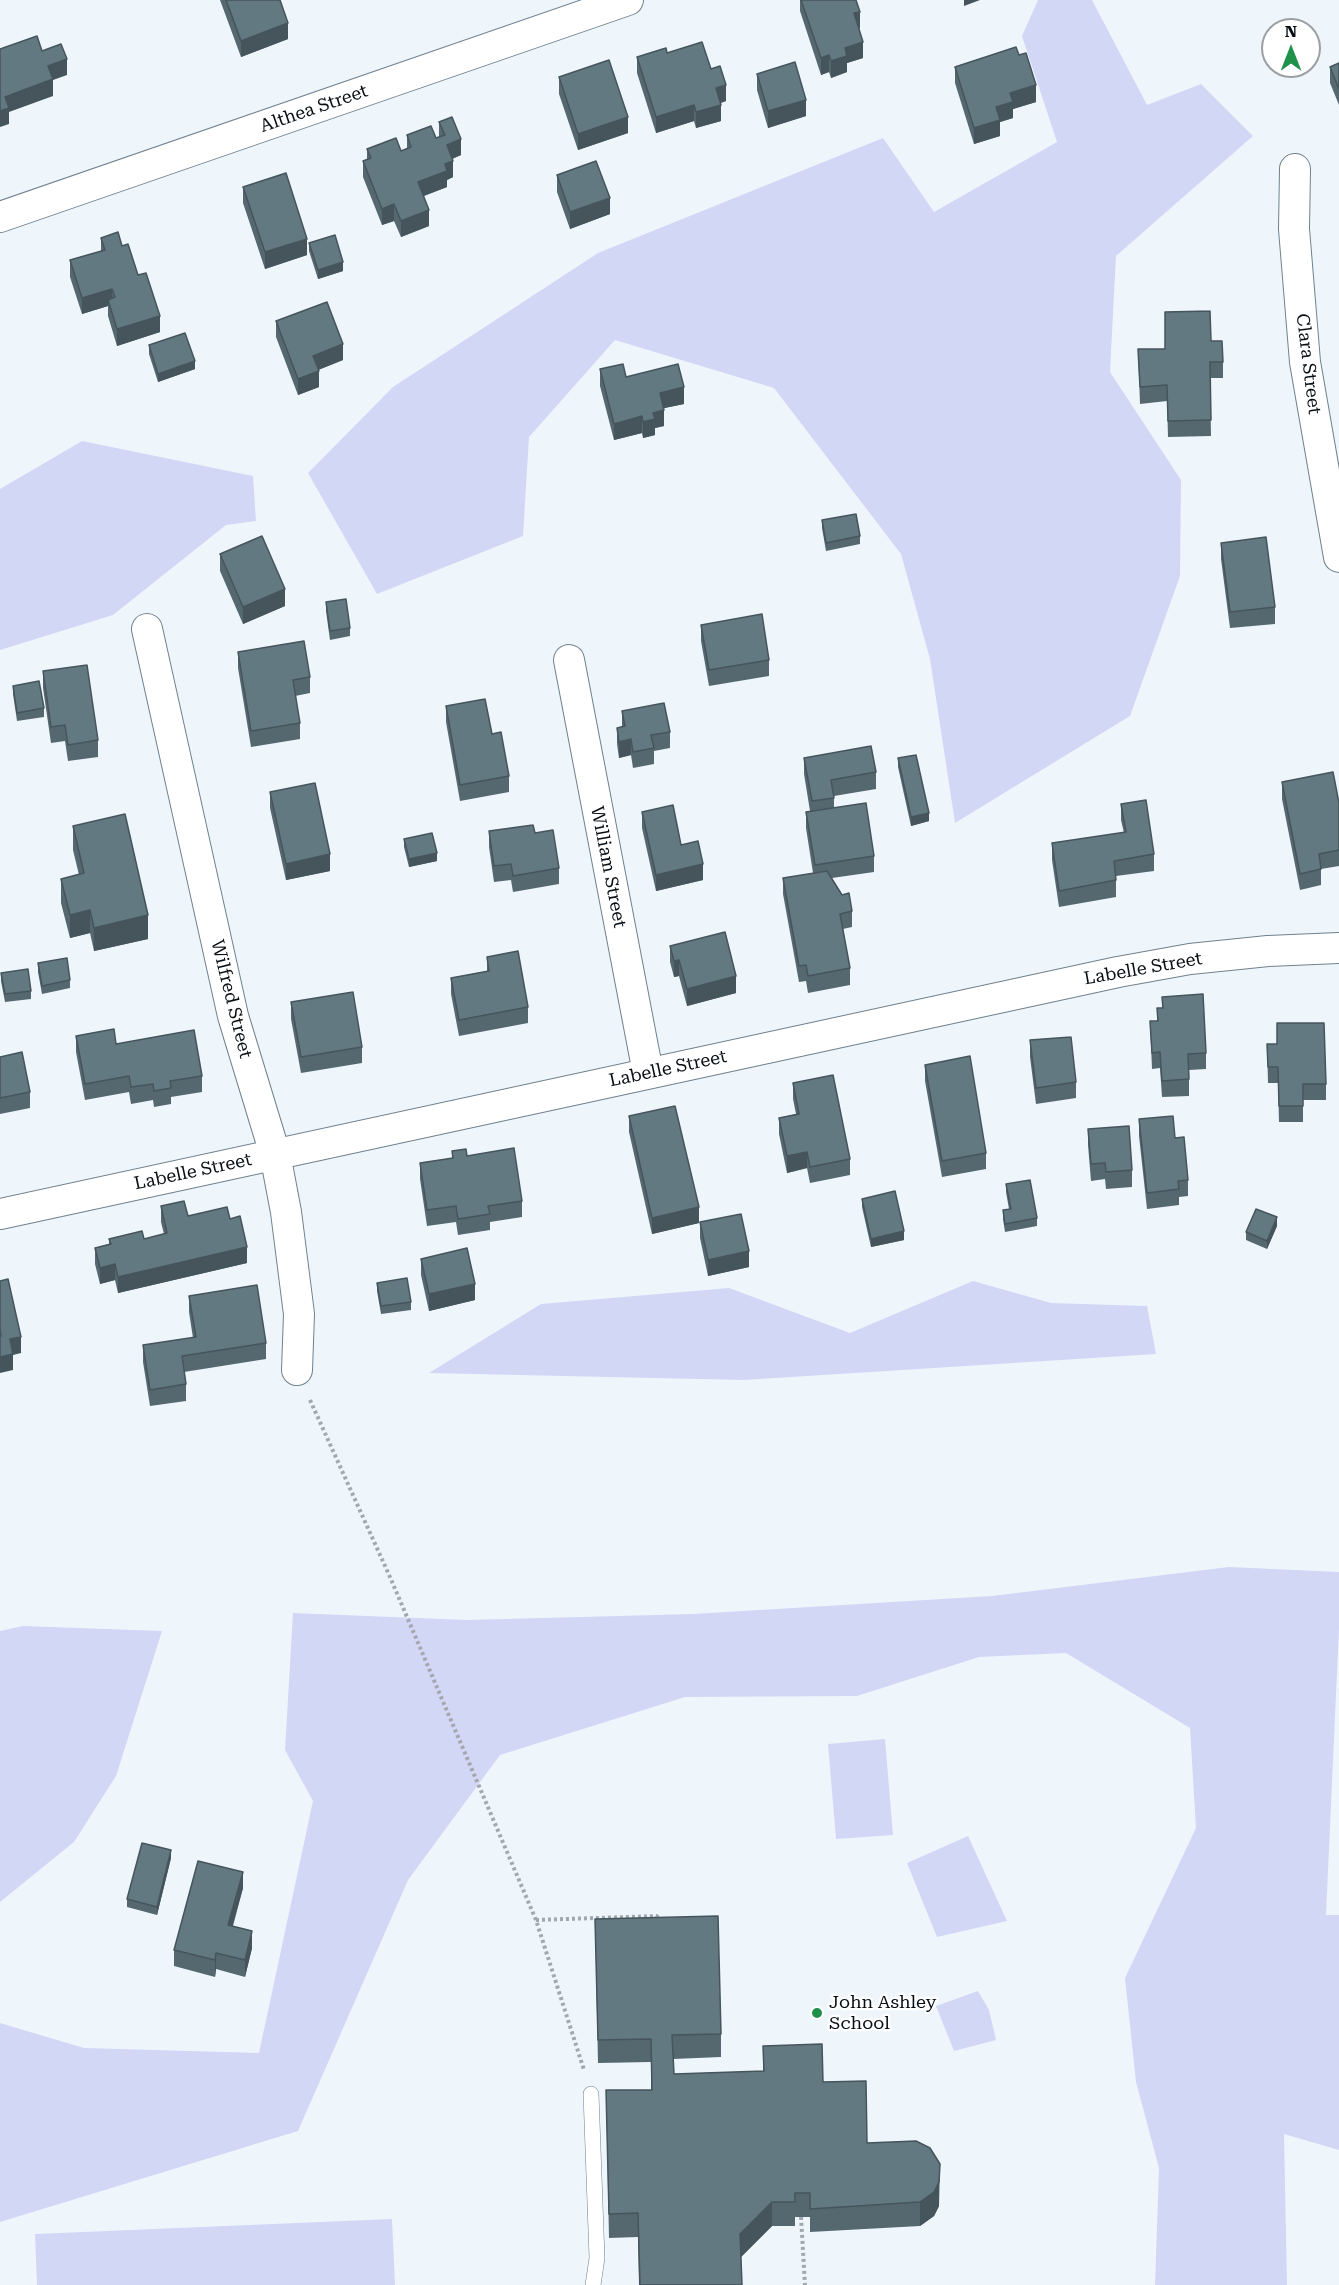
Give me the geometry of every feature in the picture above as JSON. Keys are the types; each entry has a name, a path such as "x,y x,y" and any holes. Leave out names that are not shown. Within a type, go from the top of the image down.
{"street":[{"name":"Althea Street","path":"0,217 628,0"},
{"name":"Clara Street","path":"1295,170 1294,229 1305,362 1339,557"},
{"name":"Wilfred Street","path":"147,629 233,1016 275,1154 286,1212 298,1314 297,1370"},
{"name":"William Street","path":"568,660 648,1073"},
{"name":"Labelle Street","path":"0,1214 1118,972 1190,959 1257,952 1339,948"}],"lane":[{"path":"591,2094 597,2258 593,2285"}],"path":[{"path":"297,1370 394,1587 536,1920 591,2094"},
{"path":"536,1920 657,1916 658,1924"},
{"path":"801,2217 805,2285"}],"shaded area":[{"path":"1038,0 1092,0 1147,105 1201,84 1253,136 1116,256 1110,372 1181,480 1180,576 1130,716 955,823 930,659 901,554 774,388 615,340 529,437 523,536 377,594 308,473 393,387 598,253 883,138 934,212 1057,142 1022,36"},
{"path":"82,441 253,476 256,521 226,525 113,615 0,650 0,489"},
{"path":"973,1281 1051,1303 1147,1306 1156,1354 744,1380 429,1373 541,1304 729,1288 850,1333"},
{"path":"1229,1567 1339,1572 1339,1628 1326,1915 1339,1915 1339,2150 1284,2134 1287,2285 1155,2285 1159,2168 1136,2082 1125,1978 1196,1828 1190,1728 1066,1653 979,1657 857,1696 685,1697 500,1755 408,1880 298,2131 0,2222 0,2023 84,2048 259,2053 313,1801 285,1750 293,1613 467,1620 693,1614 992,1596"},
{"path":"23,1626 162,1631 116,1776 74,1842 0,1902 0,1631"},
{"path":"885,1739 893,1835 836,1839 828,1744"},
{"path":"968,1836 1007,1921 937,1937 907,1863"},
{"path":"978,1991 989,2010 996,2040 954,2051 936,2006"},
{"path":"392,2219 395,2285 37,2285 35,2234"}],"building":[{"path":"226,0 280,0 288,23 241,41"},
{"path":"801,0 856,0 860,12 854,13 863,42 845,48 847,56 831,61 829,55 821,58"},
{"path":"37,36 42,51 61,44 67,59 48,66 53,79 5,97 9,108 0,111 0,49"},
{"path":"702,42 711,69 720,66 726,85 716,88 721,105 696,112 694,105 656,117 637,57 666,48 667,53"},
{"path":"1016,47 1019,55 1026,53 1036,85 1010,93 1013,102 996,107 1000,120 974,128 955,67"},
{"path":"609,60 628,117 578,134 559,77"},
{"path":"795,62 806,100 768,111 757,74"},
{"path":"1339,63 1339,89 1330,67"},
{"path":"452,117 461,139 447,145 453,161 445,164 447,171 418,182 429,210 401,221 394,204 382,209 363,161 371,158 367,149 396,138 401,151 411,147 407,135 431,126 436,138 445,135 439,122"},
{"path":"596,161 610,198 570,212 557,175"},
{"path":"286,173 307,239 265,252 243,187"},
{"path":"118,232 122,246 128,244 138,275 146,273 160,316 117,329 108,300 115,297 112,289 82,298 70,260 105,250 101,238"},
{"path":"335,235 343,262 318,270 309,243"},
{"path":"327,302 343,344 313,356 319,371 298,379 276,321"},
{"path":"1210,311 1211,341 1222,341 1223,362 1210,362 1211,420 1168,421 1167,385 1140,387 1138,349 1165,349 1165,312"},
{"path":"185,333 195,361 158,374 149,345"},
{"path":"623,364 626,377 678,364 684,387 660,393 664,410 653,413 655,419 643,422 642,416 614,424 600,369"},
{"path":"856,514 860,536 826,543 822,520"},
{"path":"262,536 285,589 243,607 220,554"},
{"path":"1266,537 1275,607 1230,612 1221,543"},
{"path":"346,599 350,628 330,631 326,602"},
{"path":"762,614 769,660 709,670 701,625"},
{"path":"304,641 310,677 293,680 300,723 251,731 238,652"},
{"path":"87,665 98,740 68,745 65,725 51,727 43,671"},
{"path":"39,681 44,708 17,713 13,686"},
{"path":"485,699 492,734 501,732 509,776 460,785 446,706"},
{"path":"664,703 670,732 651,735 654,748 633,752 631,739 619,742 617,728 625,726 622,711"},
{"path":"871,746 876,772 831,780 834,798 812,801 804,758"},
{"path":"916,755 929,813 911,817 898,758"},
{"path":"1333,772 1339,803 1339,850 1319,854 1321,869 1300,874 1282,782"},
{"path":"315,783 330,854 286,864 270,792"},
{"path":"1146,800 1154,854 1114,861 1116,880 1059,891 1052,843 1126,832 1121,804"},
{"path":"866,803 874,856 815,865 806,812"},
{"path":"673,805 681,845 698,841 703,864 656,875 642,812"},
{"path":"125,814 148,915 94,928 90,910 70,915 61,879 84,873 73,826"},
{"path":"533,825 535,833 553,830 559,868 513,876 511,864 494,866 489,831"},
{"path":"432,833 437,853 409,859 404,839"},
{"path":"827,871 842,895 849,893 852,911 840,914 850,968 808,976 806,965 799,966 783,878"},
{"path":"725,932 736,976 687,989 679,960 674,961 670,946"},
{"path":"518,951 528,1007 459,1020 451,978 489,971 487,957"},
{"path":"67,958 70,980 42,986 38,963"},
{"path":"28,969 31,991 5,994 1,973"},
{"path":"353,992 362,1047 301,1057 291,1002"},
{"path":"1203,994 1206,1053 1188,1054 1189,1079 1162,1081 1160,1052 1152,1053 1150,1021 1158,1021 1157,1008 1163,1008 1162,997"},
{"path":"1277,1023 1324,1023 1326,1084 1303,1084 1303,1106 1279,1106 1278,1067 1268,1067 1267,1044 1277,1044"},
{"path":"114,1029 116,1044 194,1030 202,1076 170,1081 171,1088 154,1091 153,1084 131,1087 129,1076 85,1084 76,1036"},
{"path":"1071,1037 1076,1082 1036,1088 1030,1040"},
{"path":"22,1052 30,1092 0,1098 0,1057"},
{"path":"970,1056 986,1153 942,1161 925,1065"},
{"path":"833,1075 850,1159 810,1167 807,1152 787,1156 779,1118 799,1114 793,1083"},
{"path":"675,1106 699,1207 652,1218 629,1116"},
{"path":"1173,1116 1175,1138 1184,1137 1188,1180 1178,1181 1179,1189 1147,1193 1139,1119"},
{"path":"1129,1126 1132,1170 1106,1172 1105,1163 1091,1164 1088,1129"},
{"path":"514,1148 522,1201 488,1206 490,1214 458,1219 456,1206 427,1210 420,1163 453,1158 452,1151 466,1149 467,1156"},
{"path":"1030,1180 1037,1218 1005,1224 1003,1210 1011,1209 1006,1184"},
{"path":"895,1191 904,1231 871,1239 862,1199"},
{"path":"184,1201 188,1216 227,1207 230,1219 240,1216 247,1247 118,1277 115,1264 100,1268 95,1248 111,1244 109,1239 142,1231 144,1239 167,1233 161,1206"},
{"path":"1256,1209 1277,1217 1267,1241 1246,1232"},
{"path":"741,1214 749,1251 708,1260 700,1222"},
{"path":"467,1248 475,1284 429,1294 421,1259"},
{"path":"407,1278 411,1302 381,1306 377,1283"},
{"path":"8,1279 21,1337 10,1339 13,1354 0,1357 0,1281"},
{"path":"257,1285 266,1343 182,1356 186,1384 150,1390 143,1345 196,1337 189,1296"},
{"path":"142,1843 171,1850 157,1907 127,1899"},
{"path":"198,1861 243,1872 228,1925 252,1931 245,1960 216,1953 215,1960 174,1950"},
{"path":"718,1916 721,2034 672,2035 674,2074 764,2071 763,2046 822,2044 823,2082 866,2081 867,2143 916,2141 930,2148 940,2164 939,2182 934,2192 920,2202 810,2209 810,2193 795,2193 795,2202 772,2202 740,2234 742,2285 640,2285 638,2213 609,2214 606,2090 652,2090 651,2039 598,2040 595,1919"}],"place":[{"name":"John Ashley School","path":"817,2013"}]}
